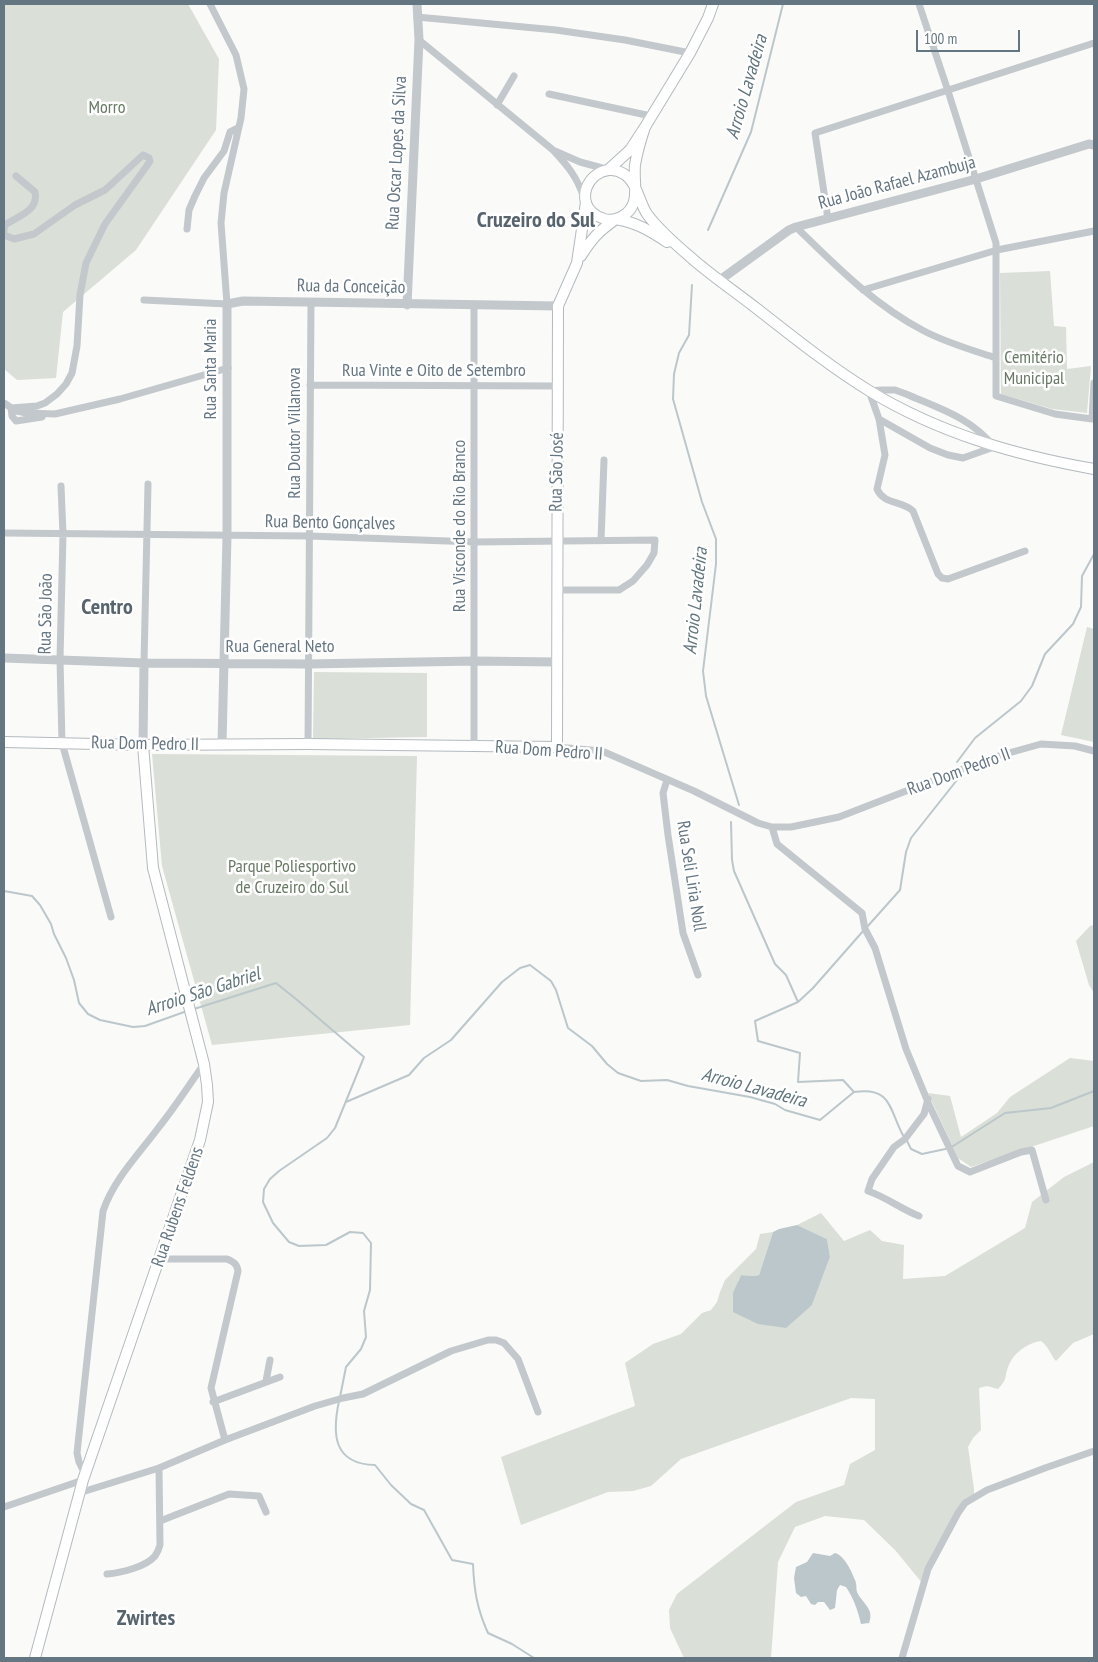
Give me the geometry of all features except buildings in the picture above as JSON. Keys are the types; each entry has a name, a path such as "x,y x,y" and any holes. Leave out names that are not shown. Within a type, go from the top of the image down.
{"main road":[{"path":"713,4 690,53 630,150 608,170 596,174 588,184 586,202 595,215 605,219 633,222 647,228 688,255 816,354 869,391 928,421 994,447 1062,464 1094,469"},
{"path":"577,263 592,238 616,219 622,217 631,209 634,203 636,191 635,171 644,127"},
{"path":"608,170 624,174 632,181 644,208 657,226 688,255"},
{"name":"Rua São José","path":"557,748 558,306 577,263 586,202"},
{"name":"Rua Dom Pedro II","path":"4,742 557,748"},
{"name":"Rua Rubens Feldens","path":"35,1658 79,1493 200,1140 208,1102 204,1064 153,868 143,745"}],"street":[{"name":"Rua Santa Maria","path":"210,4 236,56 244,89 241,118 224,193 221,223 227,304 228,368 225,663 222,744"},
{"name":"Rua Oscar Lopes da Silva","path":"407,305 419,40 417,4"},
{"path":"919,4 997,250 996,396 1055,414 1092,419 1094,384"},
{"path":"417,17 556,30 625,40 690,53"},
{"path":"419,40 553,150 578,181 586,202"},
{"path":"828,220 815,133 1094,43"},
{"path":"497,105 514,76"},
{"path":"550,94 651,116"},
{"path":"187,229 189,210 204,178 224,151 230,132 238,128"},
{"name":"Rua João Rafael Azambuja","path":"720,280 789,230 796,227 976,179 1089,144 1094,146"},
{"path":"553,150 580,162 608,170"},
{"path":"4,403 11,408 37,406 45,403 57,394 69,378 72,373 78,346 80,295 86,263 105,224 150,161 144,155 105,190 75,205 34,234 14,239 4,235 5,226 30,210 36,196 36,192 16,176"},
{"path":"796,227 863,290 896,314 924,331 956,345 996,358"},
{"path":"863,290 997,250 1094,231"},
{"name":"Rua da Conceição","path":"144,300 227,304 243,302 311,302 558,306"},
{"name":"Rua Doutor Villanova","path":"308,744 311,302"},
{"name":"Rua Visconde do Rio Branco","path":"474,306 474,746"},
{"path":"11,408 12,416 16,422 33,420 47,415 120,399 228,368"},
{"name":"Rua Vinte e Oito de Setembro","path":"310,385 558,386"},
{"path":"879,419 920,443 948,455 963,458 994,447 986,436 973,425 944,410 895,390 869,391 879,419 885,455 877,490 884,499 905,505 913,511 938,574 942,578 948,579 1025,551"},
{"path":"601,540 604,460"},
{"path":"143,745 148,484"},
{"name":"Rua São João","path":"61,486 63,534 60,659 62,743 111,917"},
{"name":"Rua Bento Gonçalves","path":"4,533 309,536 475,542 655,540 654,553 647,566 633,581 619,590 557,590"},
{"name":"Rua General Neto","path":"4,658 144,663 557,662"},
{"name":"Rua Dom Pedro II","path":"557,748 602,751 694,791 758,823 772,827 791,827 839,817 990,758 1042,744 1075,746 1094,751"},
{"name":"Rua Seli Liria Noll","path":"666,780 664,794 668,835 683,933 698,975"},
{"path":"772,827 777,844 862,913 864,930 875,948 906,1048 930,1107 958,1166 970,1172 1021,1152 1032,1150 1046,1200"},
{"path":"4,1507 84,1477 77,1452 103,1211 108,1195 120,1177 161,1125 204,1064"},
{"path":"919,1216 903,1210 868,1191 872,1179 894,1147 905,1139 924,1114 928,1099"},
{"path":"160,1260 227,1259 237,1265 238,1272 211,1388 225,1440"},
{"path":"79,1493 159,1468 225,1440 336,1400 363,1394 451,1351 488,1340 496,1340 504,1344 518,1359 538,1412"},
{"path":"266,1382 270,1360"},
{"path":"214,1402 280,1377"},
{"path":"902,1658 928,1569 958,1512 965,1503 987,1490 1094,1451"},
{"path":"107,1574 120,1573 150,1561 156,1555 160,1545 159,1468"},
{"path":"160,1521 229,1494 259,1496 266,1512"}],"green space":[{"name":"Morro","path":"4,4 188,4 219,59 216,130 136,250 63,312 56,378 17,380 4,369"},
{"name":"Cemitério Municipal","path":"1050,271 1054,326 1066,327 1067,369 1091,366 1087,413 1052,409 1001,394 1000,273"},
{"path":"1087,627 1094,629 1094,742 1061,735"},
{"path":"314,672 427,673 427,737 313,739"},
{"name":"Parque Poliesportivo de Cruzeiro do Sul","path":"152,754 417,756 410,1025 212,1045 162,866"},
{"path":"1094,925 1094,993 1089,985 1076,941 1090,926"},
{"path":"1070,1058 1094,1061 1094,1126 971,1167 958,1158 928,1093 950,1096 961,1137 997,1113 1010,1097"},
{"path":"1094,1162 1094,1334 1073,1343 1056,1361 1041,1341 1031,1344 1013,1357 1005,1380 998,1389 987,1386 979,1388 981,1430 968,1447 974,1497 965,1503 923,1584 895,1550 864,1520 825,1516 795,1527 778,1562 771,1658 684,1658 670,1628 669,1610 677,1594 796,1502 844,1485 850,1464 875,1450 875,1399 851,1398 681,1459 651,1486 633,1491 608,1492 521,1525 501,1457 635,1406 625,1363 653,1344 681,1334 702,1313 711,1310 717,1302 725,1280 756,1249 760,1234 773,1232 759,1275 741,1275 738,1281 812,1305 830,1257 827,1239 797,1225 821,1213 844,1241 870,1230 882,1241 904,1245 903,1279 945,1276 1025,1228 1032,1202 1064,1177"}],"shaded area":[{"path":"797,1225 827,1239 830,1257 812,1305 786,1328 758,1324 733,1312 733,1293 741,1275 759,1275 773,1232"},
{"path":"813,1553 830,1556 835,1553 844,1560 856,1582 859,1596 869,1610 869,1623 861,1624 855,1605 846,1587 840,1585 837,1590 835,1608 830,1610 824,1602 818,1602 815,1605 811,1604 806,1596 801,1597 796,1593 794,1578 796,1567 807,1562"}],"waterway":[{"name":"Arroio Lavadeira","path":"708,230 751,132 783,4"},
{"name":"Arroio Lavadeira","path":"692,285 689,335 679,353 674,374 673,399 702,502 716,539 716,564 703,671 706,696 739,805"},
{"path":"957,762 975,738 1021,701 1032,686 1045,654 1073,624 1081,607 1082,576 1094,554"},
{"path":"867,927 900,890 906,852 911,838 957,780"},
{"name":"Arroio Lavadeira","path":"731,822 734,871 775,964 786,975 798,1002"},
{"name":"Arroio São Gabriel","path":"4,891 32,896 40,905 51,924 66,958 74,980 79,1003 88,1014 100,1020 133,1027 145,1026 187,1011"},
{"name":"Arroio Lavadeira","path":"346,1102 409,1075 424,1058 451,1040 502,982 520,968 530,965 551,981 556,990 568,1028 592,1046 607,1064 618,1073 641,1081 667,1080 688,1086 750,1097 820,1120 854,1092 843,1080 798,1082 800,1053 758,1041 755,1021 798,1002 813,988 864,930"},
{"name":"Arroio São Gabriel","path":"194,1009 276,983 364,1057 335,1128 327,1138 270,1179 264,1189 263,1202 273,1223 289,1242 299,1246 326,1245 350,1232 363,1233 371,1243 370,1290 364,1311 366,1337 361,1349 346,1367 340,1397"},
{"path":"854,1092 867,1091 883,1097 888,1102 904,1137"},
{"path":"907,1141 911,1149 922,1154 950,1148 1005,1113 1051,1108 1094,1091"},
{"name":"Arroio São Gabriel","path":"339,1401 336,1435 343,1453 361,1463 375,1465 391,1485 411,1504 424,1510 452,1560 473,1564 477,1599 488,1633 512,1644 534,1658"}],"district":[{"name":"Cruzeiro do Sul","path":"536,221"},
{"name":"Centro","path":"107,608"},
{"name":"Zwirtes","path":"146,1619"}]}
